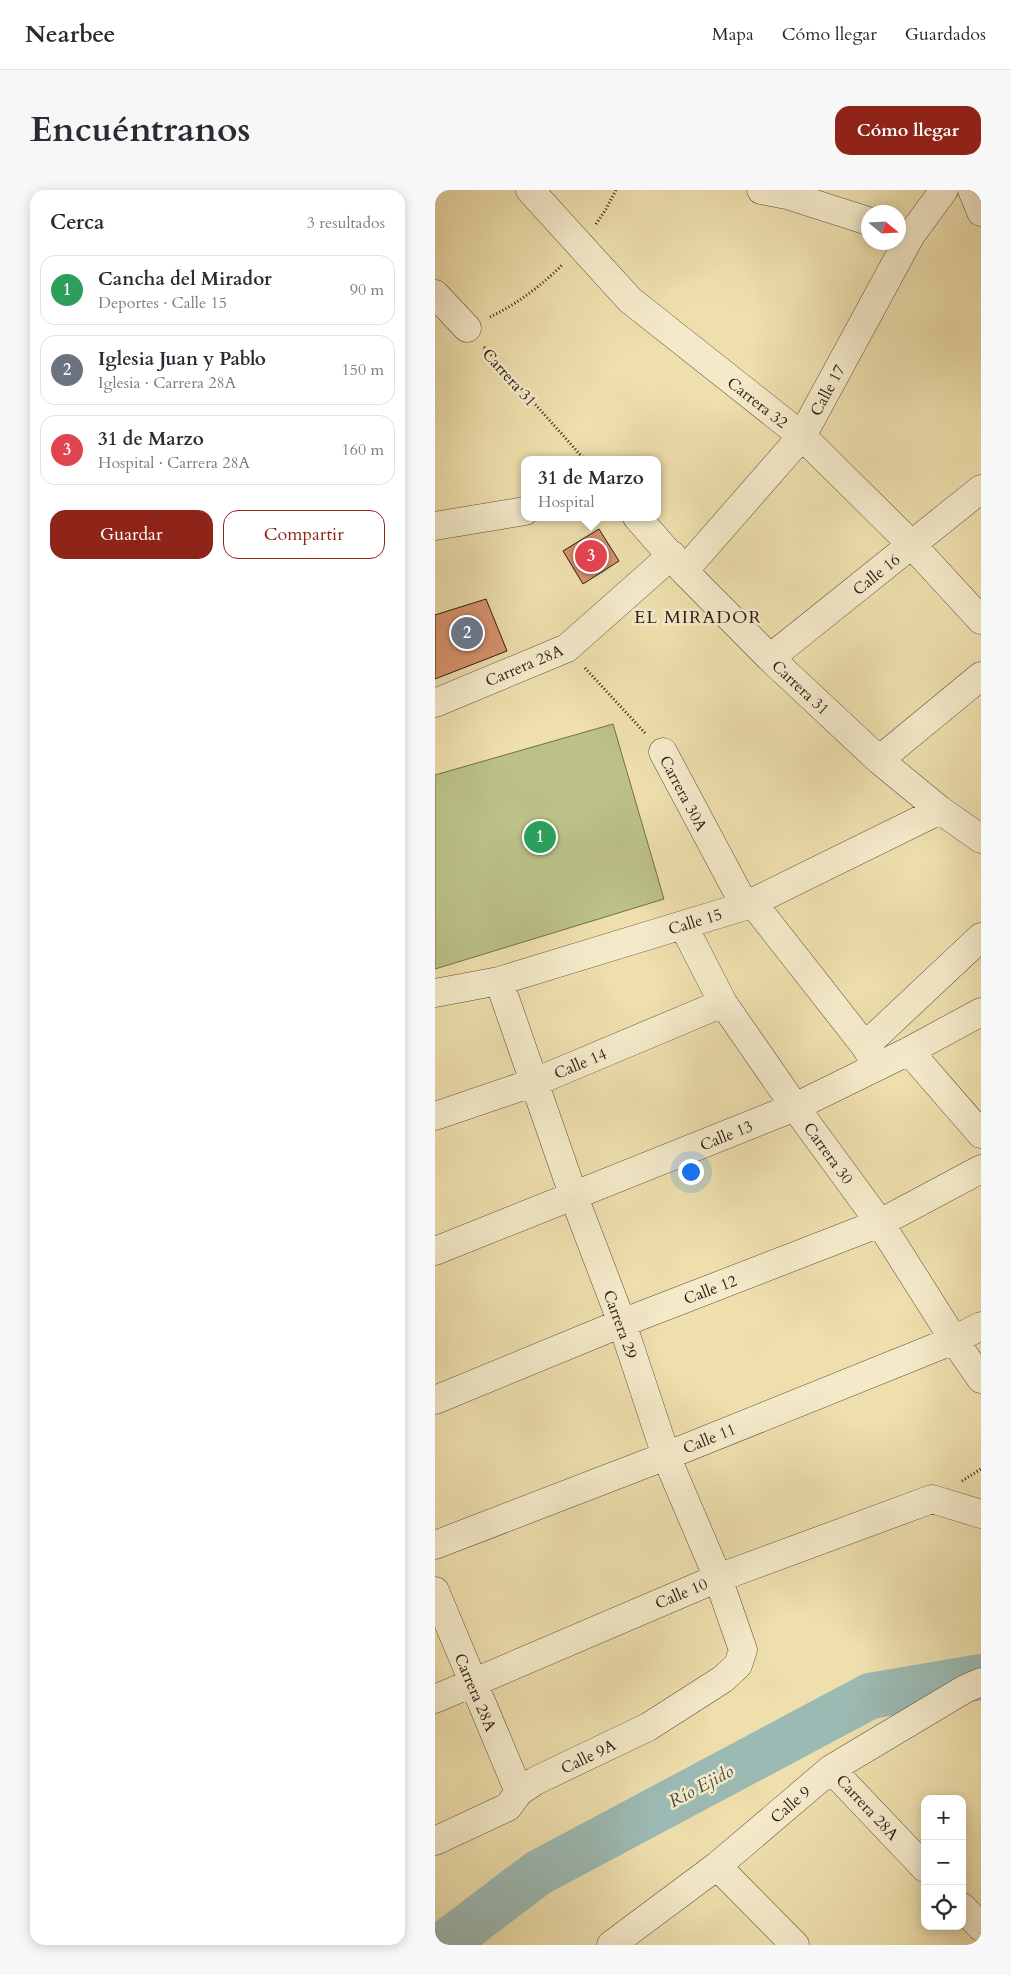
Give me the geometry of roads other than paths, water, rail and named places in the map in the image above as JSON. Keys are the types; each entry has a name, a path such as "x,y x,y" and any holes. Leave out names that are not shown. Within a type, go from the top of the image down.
{"street":[{"name":"Carrera 32","path":"530,190 630,300 802,436 912,545 981,620"},
{"path":"761,190 787,195 861,219"},
{"name":"Calle 17","path":"906,232 943,190"},
{"path":"972,190 981,212"},
{"name":"Calle 17","path":"678,563 802,436 896,250"},
{"path":"435,294 467,328"},
{"name":"Calle 16","path":"770,658 981,489"},
{"path":"435,526 521,512"},
{"name":"Carrera 31","path":"641,521 678,563 770,658 879,760 940,810 981,839"},
{"name":"Carrera 28A","path":"435,703 567,648 678,563"},
{"path":"879,760 981,676"},
{"name":"Carrera 30A","path":"663,752 749,904 871,1056"},
{"name":"Calle 15","path":"435,993 499,981 749,904 940,810"},
{"name":"Carrera 30","path":"683,924 723,1004 880,1223 981,1379"},
{"path":"871,1056 981,937"},
{"name":"Carrera 29","path":"499,981 574,1197 622,1323 667,1456 718,1578 743,1650 738,1665"},
{"name":"Calle 14","path":"435,1116 535,1082 723,1004"},
{"name":"Calle 13","path":"435,1251 574,1197 795,1106 871,1056 909,1051 981,1012"},
{"path":"909,1051 981,1134"},
{"name":"Calle 12","path":"435,1400 622,1323 880,1223 981,1169"},
{"name":"Calle 11","path":"435,1545 667,1456 954,1340 981,1326"},
{"name":"Calle 10","path":"435,1699 718,1578 932,1499 981,1514"},
{"name":"Carrera 28A","path":"435,1592 519,1792"},
{"name":"Calle 9A","path":"435,1842 508,1807 519,1792 535,1781 648,1727 723,1678 738,1665"},
{"name":"Calle 9","path":"611,1945 717,1866 831,1768 976,1692"},
{"name":"Carrera 28A","path":"831,1768 921,1864"},
{"path":"717,1866 795,1945"},
{"path":"966,1911 981,1927"}],"waterway":[{"name":"Río Ejido","path":"443,1945 538,1873 870,1696 981,1677"}],"place":[{"name":"31 de Marzo","path":"591,556"},
{"name":"Iglesia Juan y Pablo","path":"467,633"},
{"name":"Cancha del Mirador","path":"540,837"}],"district":[{"name":"EL MIRADOR","path":"698,617"}]}
